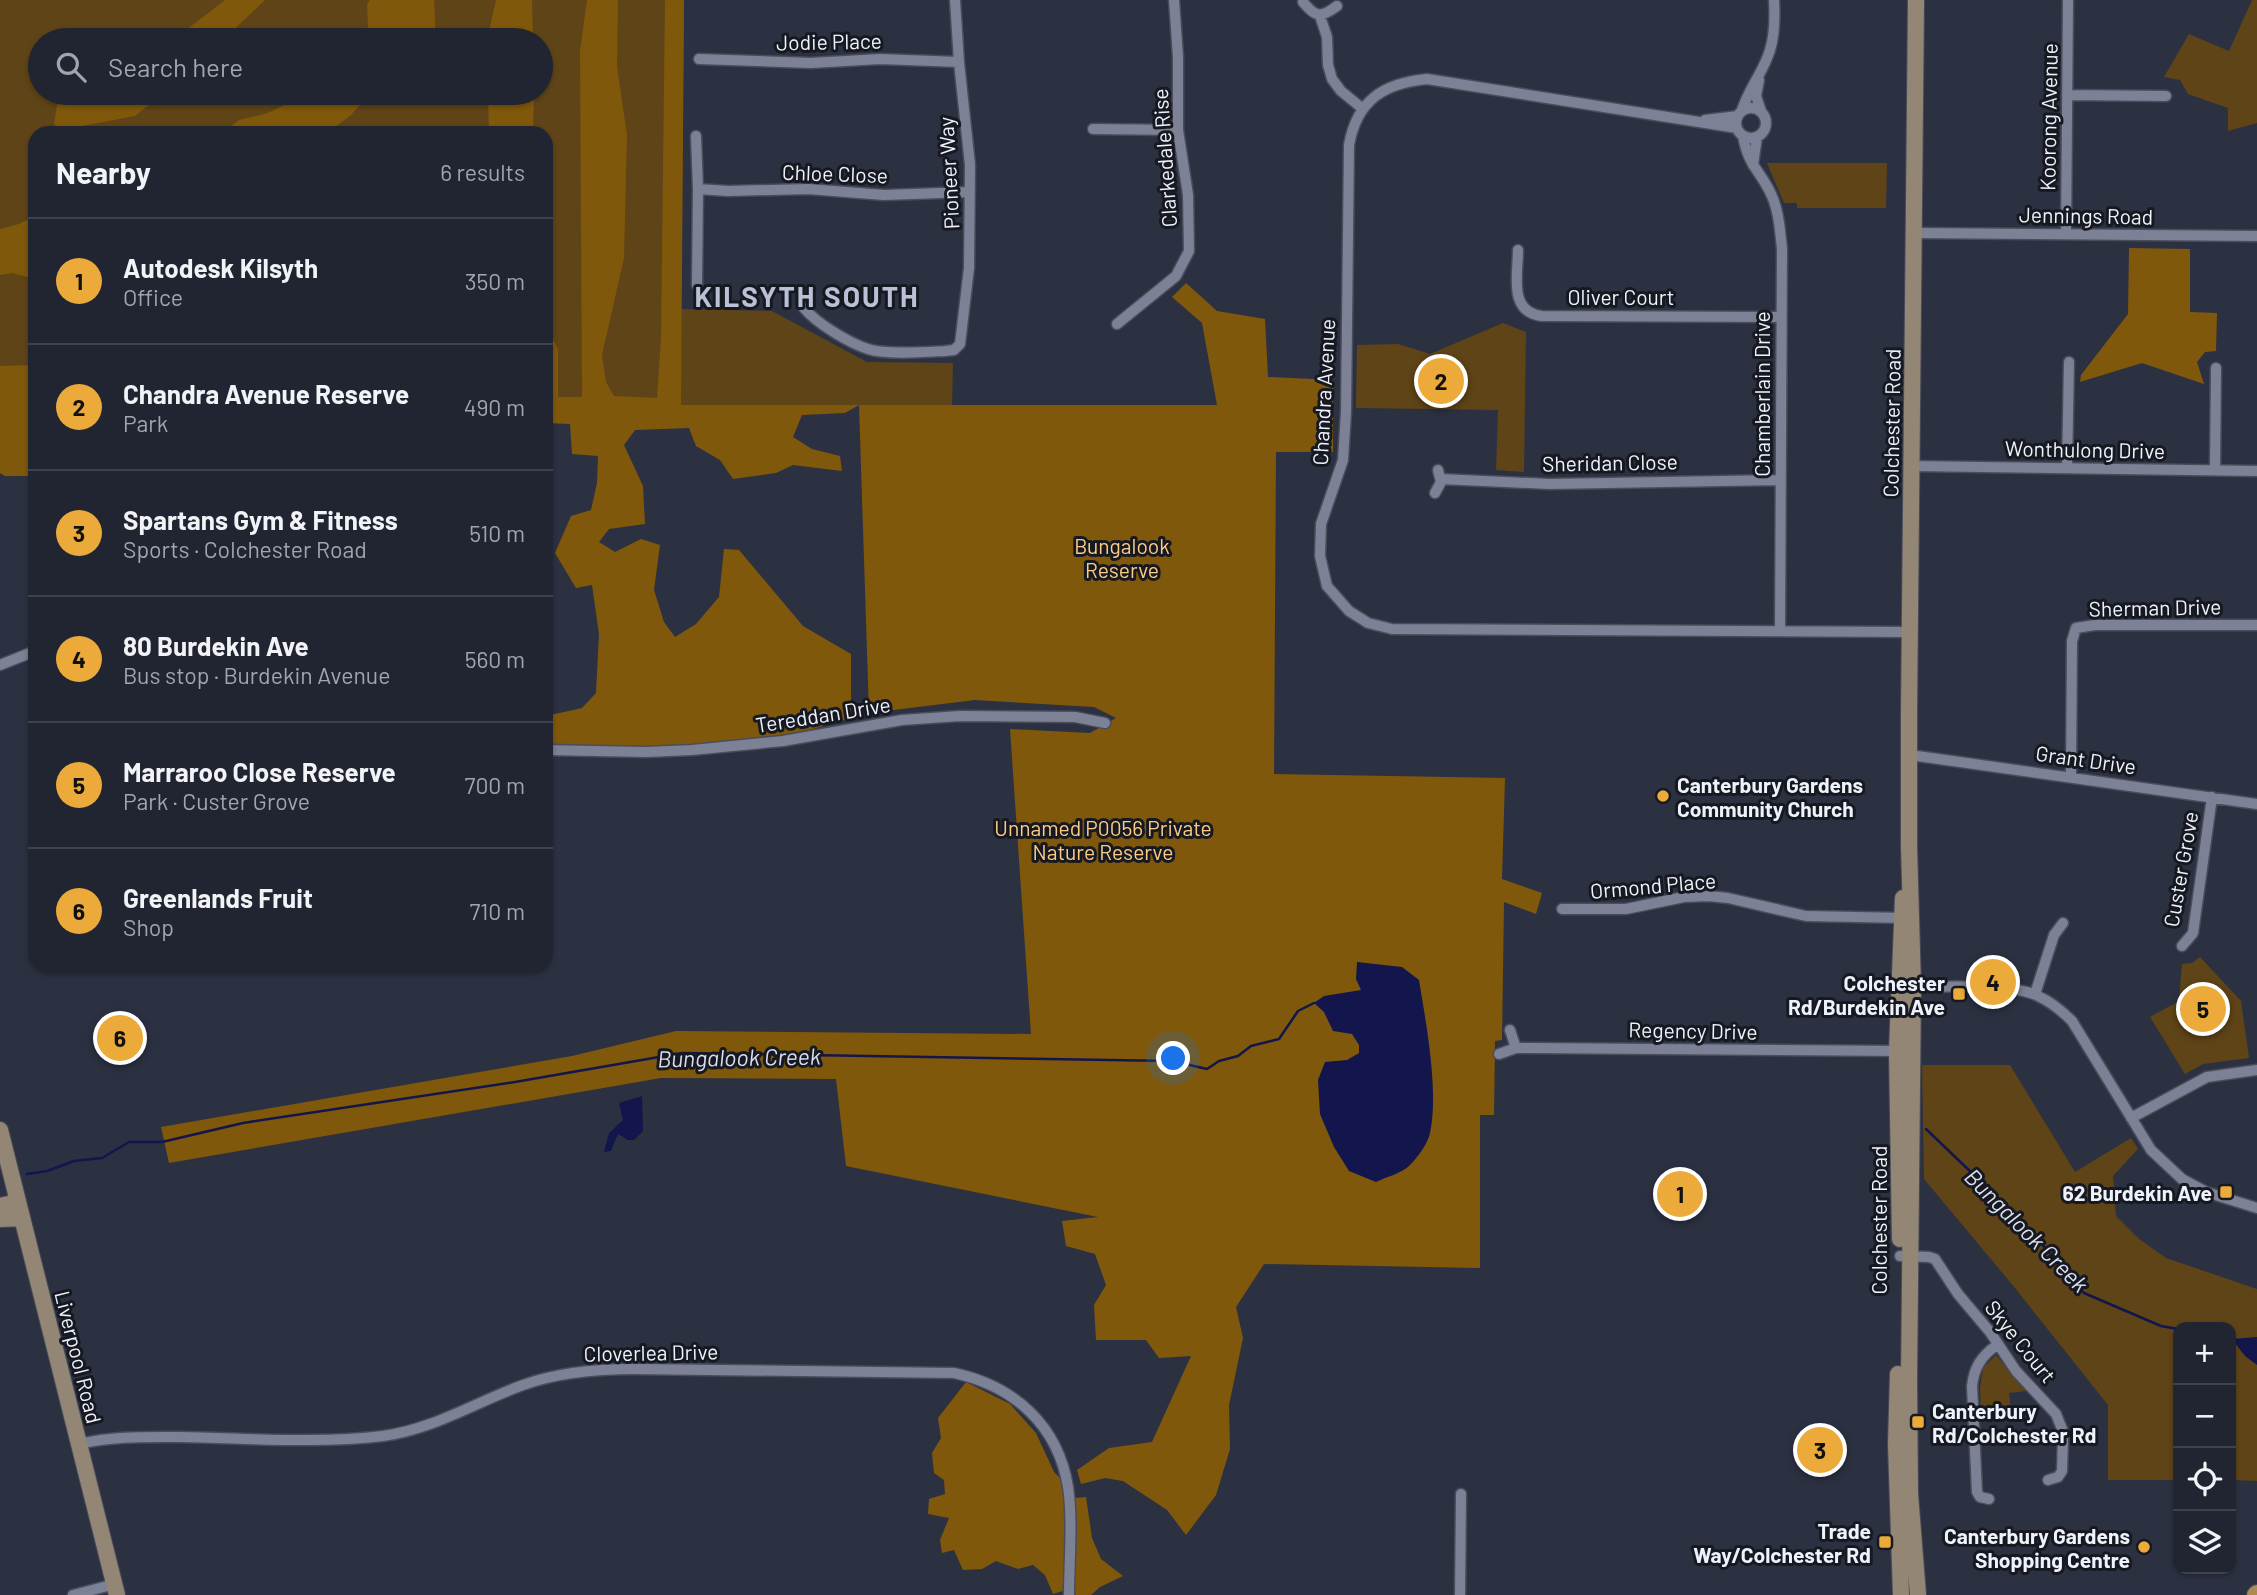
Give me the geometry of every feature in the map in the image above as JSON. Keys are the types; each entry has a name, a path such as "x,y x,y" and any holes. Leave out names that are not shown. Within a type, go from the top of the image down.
{"main road":[{"name":"Colchester Road","path":"1916,0 1909,846 1904,1051 1910,1494 1918,1595"},
{"name":"Liverpool Road","path":"0,1130 116,1590"},
{"path":"0,1206 20,1210"},
{"path":"0,1219 20,1210"},
{"name":"Colchester Road","path":"1901,1595 1896,1444 1905,1256"}],"street":[{"name":"Pioneer Way","path":"804,308 824,326 867,349 945,351 954,350 960,344 970,268 970,165 959,62 956,0"},
{"name":"Clarkedale Rise","path":"1117,324 1177,276 1189,251 1188,195 1178,130 1178,57 1174,0"},
{"path":"1740,122 1748,93 1770,51 1774,29 1774,0"},
{"name":"Koorong Avenue","path":"2066,234 2068,0"},
{"path":"1303,2 1320,16 1327,37 1328,65 1332,79 1341,91 1363,109"},
{"path":"1320,16 1337,6"},
{"name":"Jodie Place","path":"699,59 811,63 880,60 959,62"},
{"path":"1753,165 1757,137 1766,125 1756,96 1760,74"},
{"name":"Chandra Avenue","path":"1740,122 1692,121 1427,79 1395,84 1363,109 1351,131 1348,158 1346,412 1343,460 1321,524 1319,540 1322,571 1327,586 1349,611 1368,623 1392,629 1910,632"},
{"path":"2067,94 2166,96"},
{"path":"1740,122 1752,108 1760,111"},
{"path":"1740,122 1757,137"},
{"name":"Chamberlain Drive","path":"1740,122 1745,152 1771,194 1778,217 1782,249 1780,630"},
{"path":"1093,129 1178,130"},
{"path":"696,136 697,285"},
{"name":"Chloe Close","path":"698,189 808,189 884,195 970,192"},
{"name":"Jennings Road","path":"1915,233 2257,236"},
{"name":"Oliver Court","path":"1518,250 1518,300 1522,308 1530,314 1781,317"},
{"path":"2067,468 2069,362"},
{"path":"2215,470 2216,368"},
{"name":"Wonthulong Drive","path":"1912,466 2257,471"},
{"name":"Sheridan Close","path":"1435,493 1440,475 1549,484 1780,480"},
{"name":"Sherman Drive","path":"2071,776 2072,641 2076,628 2095,625 2257,625"},
{"path":"0,664 28,654"},
{"name":"Tereddan Drive","path":"553,750 692,750 783,741 902,720 960,716 1075,717 1105,723"},
{"name":"Grant Drive","path":"1910,755 2257,804"},
{"name":"Custer Grove","path":"2182,946 2193,933 2212,797"},
{"name":"Ormond Place","path":"1562,909 1626,909 1684,897 1708,896 1806,916 1907,918"},
{"path":"2035,994 2054,935 2063,923"},
{"path":"1906,987 2007,988 2035,994 2057,1007 2072,1021 2151,1150 2182,1179 2206,1192 2257,1208"},
{"path":"1510,1030 1517,1048"},
{"name":"Regency Drive","path":"1499,1054 1517,1048 1904,1051"},
{"path":"2131,1118 2207,1077 2257,1070"},
{"name":"Skye Court","path":"1905,1256 1935,1259 2016,1371 2046,1401 2060,1421 2063,1439 2062,1471 2058,1477 2049,1480"},
{"path":"1984,1496 1972,1396 1973,1376 1979,1362 1997,1345"},
{"name":"Cloverlea Drive","path":"79,1444 133,1437 337,1439 385,1436 410,1432 433,1424 523,1385 548,1377 589,1370 954,1373 987,1382 1019,1401 1033,1413 1052,1440 1064,1468 1068,1489 1069,1595"},
{"path":"1460,1595 1461,1494"},
{"path":"73,1595 116,1590"}],"shaded area":[{"path":"0,0 684,0 681,309 772,311 867,362 953,363 952,405 681,405 553,409 553,126 28,126 28,403 0,399"},
{"path":"2252,0 2257,0 2257,123 2228,131 2228,108 2188,94 2180,80 2164,77 2189,34 2229,51"},
{"path":"1767,163 1887,163 1886,208 1797,208 1797,203 1784,203"},
{"path":"1503,323 1526,332 1524,472 1496,470 1498,410 1356,408 1357,345 1398,344 1430,354"},
{"path":"2200,957 2241,1001 2249,1058 2203,1064 2185,1074 2150,1017 2179,1001 2182,964 2192,963"},
{"path":"1357,962 1402,967 1419,980 1432,1077 1432,1116 1425,1145 1407,1168 1376,1182 1349,1171 1334,1147 1320,1114 1318,1080 1325,1062 1347,1060 1359,1053 1359,1045 1352,1034 1333,1031 1324,1012 1314,1003 1324,996 1361,990 1356,979"},
{"path":"1922,1065 2010,1065 2075,1172 2131,1138 2138,1149 2113,1176 2116,1216 2139,1239 2166,1258 2257,1289 2257,1481 2236,1480 2236,1322 2173,1322 2173,1480 2108,1480 2108,1405 1924,1179"},
{"path":"642,1096 643,1131 634,1140 628,1140 618,1134 611,1151 604,1152 609,1133 623,1120 619,1103"},
{"path":"2257,1337 2257,1365 2245,1356 2236,1344 2236,1339"},
{"path":"1996,1355 2026,1391 2009,1393 2011,1410 1981,1411 1983,1368"}],"green space":[{"path":"225,0 265,0 236,28 189,28"},
{"path":"370,0 434,0 435,28 367,28 367,4"},
{"path":"496,0 532,0 533,28 490,28"},
{"path":"587,0 618,0 617,67 627,135 624,258 602,355 606,382 614,396 657,398 661,338 665,0 684,0 681,405 859,405 845,413 802,415 793,437 812,449 840,456 842,471 793,465 776,473 733,479 720,460 696,446 689,428 635,430 624,445 643,486 645,524 609,529 599,542 615,552 641,539 660,545 654,590 664,622 675,637 696,624 719,597 724,549 739,550 803,626 851,654 851,718 792,735 706,746 616,748 553,745 553,714 582,708 596,693 599,634 592,585 576,588 555,553 571,516 591,510 597,483 598,456 572,454 570,424 553,423 553,338 558,350 558,397 582,397 580,51"},
{"path":"57,105 148,105 135,116 82,126 54,124"},
{"path":"284,105 360,105 336,126 231,126 239,120 268,113"},
{"path":"488,105 534,105 533,126 489,126"},
{"path":"28,220 28,277 12,273 0,275 0,229"},
{"path":"2129,248 2190,249 2190,312 2217,313 2216,351 2205,352 2197,362 2204,384 2142,363 2080,382 2081,375 2128,314"},
{"path":"1186,283 1217,311 1265,319 1268,377 1333,380 1333,452 1276,452 1274,774 1505,778 1502,879 1542,893 1536,914 1504,902 1502,1040 1495,1041 1494,1115 1480,1115 1480,1268 1264,1264 1236,1307 1243,1338 1229,1405 1230,1449 1216,1495 1186,1535 1167,1510 1123,1481 1105,1478 1081,1484 1077,1470 1109,1448 1152,1442 1191,1356 1159,1358 1146,1340 1096,1340 1094,1305 1106,1285 1095,1254 1066,1246 1062,1221 1098,1217 846,1166 836,1079 661,1078 169,1163 161,1127 572,1056 676,1031 1031,1034 1010,729 1090,733 1116,718 1094,707 975,700 869,713 859,405 1217,405 1202,323 1172,297"},
{"path":"28,365 28,476 5,476 0,473 0,366"},
{"path":"966,1382 1010,1404 1036,1433 1054,1472 1061,1479 1065,1499 1086,1497 1092,1538 1101,1559 1123,1576 1100,1587 1091,1595 1076,1595 1072,1588 1053,1594 1045,1575 1033,1565 1018,1569 996,1561 982,1569 963,1570 954,1550 942,1553 940,1540 949,1518 928,1514 929,1499 945,1494 944,1480 934,1473 932,1453 941,1438 938,1418"}],"waterway":[{"name":"Bungalook Creek","path":"27,1174 47,1171 74,1161 102,1158 129,1142 162,1142 243,1123 515,1082 682,1053 1172,1061 1207,1069 1219,1061 1238,1056 1251,1046 1279,1039 1298,1011 1314,1003"},
{"name":"Bungalook Creek","path":"1926,1129 1996,1196 2084,1293 2161,1326 2173,1328"}],"place":[{"name":"Chandra Avenue Reserve","path":"1441,381"},
{"name":"Canterbury Gardens Community Church","path":"1663,796"},
{"name":"80 Burdekin Ave","path":"1993,982"},
{"name":"Colchester Rd/Burdekin Ave","path":"1959,994"},
{"name":"Marraroo Close Reserve","path":"2203,1009"},
{"name":"Greenlands Fruit","path":"120,1038"},
{"name":"62 Burdekin Ave","path":"2226,1192"},
{"name":"Autodesk Kilsyth","path":"1680,1194"},
{"name":"Canterbury Rd/Colchester Rd","path":"1918,1422"},
{"name":"Spartans Gym & Fitness","path":"1820,1450"},
{"name":"Trade Way/Colchester Rd","path":"1885,1542"},
{"name":"Canterbury Gardens Shopping Centre","path":"2144,1547"}],"district":[{"name":"KILSYTH SOUTH","path":"807,296"}],"park label":[{"name":"Bungalook Reserve","path":"1122,557"},
{"name":"Unnamed P0056 Private Nature Reserve","path":"1103,839"}]}
